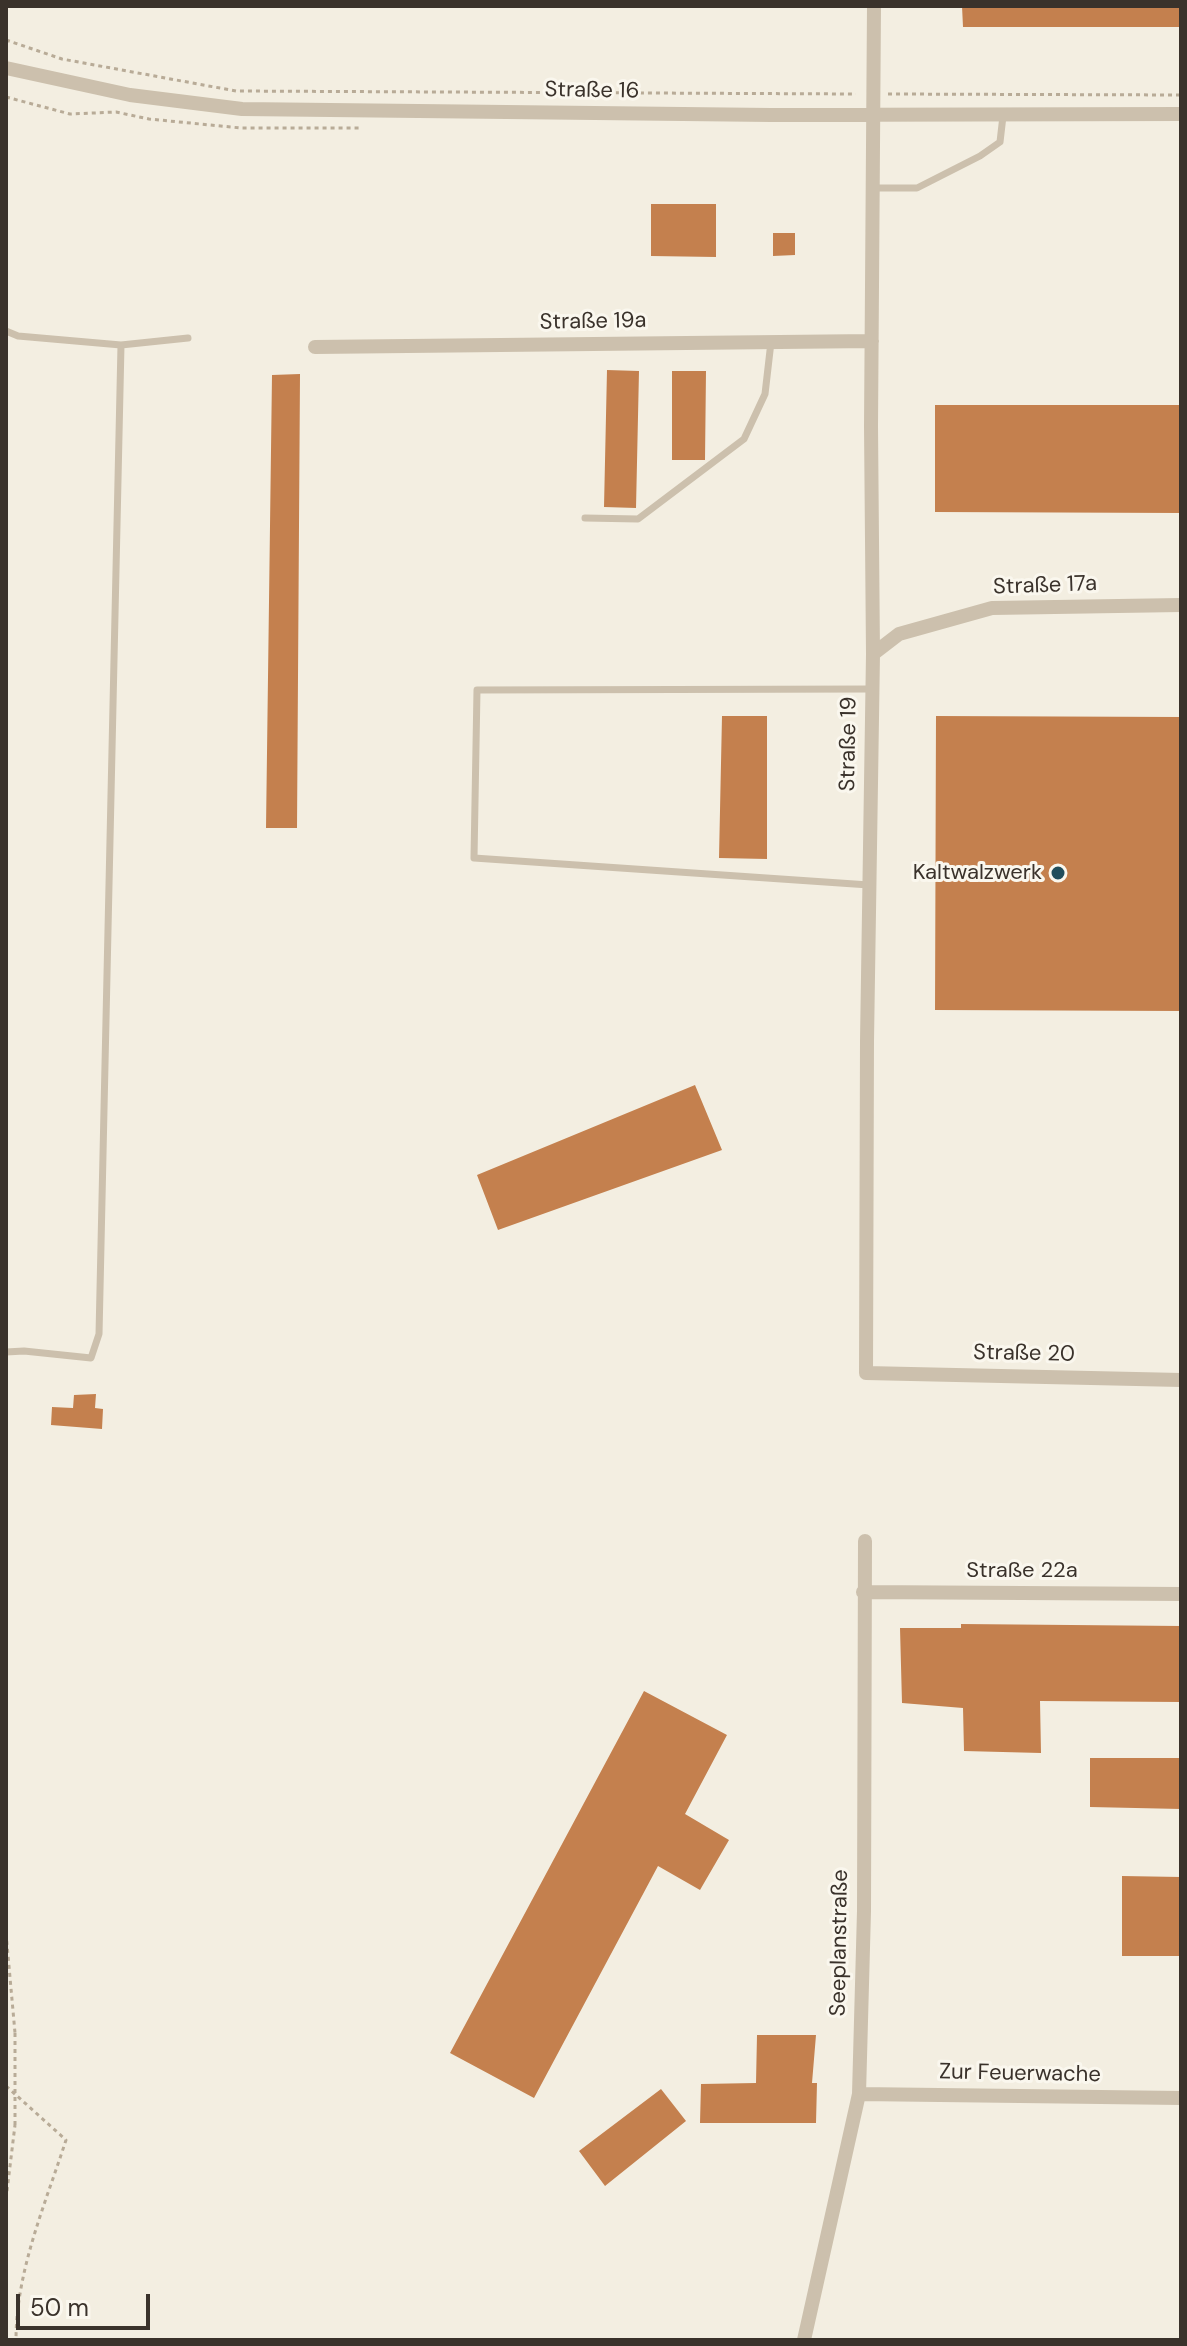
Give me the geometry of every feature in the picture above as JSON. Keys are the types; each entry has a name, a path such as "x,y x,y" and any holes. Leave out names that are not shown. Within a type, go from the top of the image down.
{"street":[{"name":"Straße 19","path":"866,1373 873,654 874,6"},
{"name":"Straße 16","path":"6,68 130,95 242,109 1003,116 1181,114"},
{"name":"Straße 19a","path":"315,347 872,341"},
{"name":"Straße 17a","path":"873,654 899,634 992,608 1181,605"},
{"name":"Straße 20","path":"866,1373 1181,1380"},
{"name":"Seeplanstraße","path":"804,2340 859,2094 864,1911 865,1541"},
{"name":"Straße 22a","path":"863,1592 1181,1594"},
{"name":"Zur Feuerwache","path":"859,2094 1181,2098"}],"lane":[{"path":"873,188 917,188 980,156 1000,142 1003,116"},
{"path":"6,331 18,336 121,345 188,338"},
{"path":"585,518 638,519 744,439 765,394 771,342"},
{"path":"6,1352 91,1358 99,1334 121,345"},
{"path":"869,885 474,858 477,690 872,689"}],"path":[{"path":"6,40 62,59 236,91 363,89 1181,95"},
{"path":"6,97 70,114 116,112 149,119 241,128 362,128"},
{"path":"6,1933 15,2033 15,2125 6,2199"},
{"path":"6,2086 66,2140 17,2300 16,2340"}],"building":[{"path":"962,6 1181,6 1181,27 963,27"},
{"path":"651,204 716,204 716,257 651,256"},
{"path":"773,233 795,233 795,255 773,256"},
{"path":"607,370 639,371 636,508 604,507"},
{"path":"672,371 706,371 705,460 672,460"},
{"path":"300,374 297,828 266,828 272,375"},
{"path":"935,405 1181,405 1181,513 935,512"},
{"path":"722,716 767,716 767,859 719,858"},
{"name":"Kaltwalzwerk","path":"936,716 1181,717 1181,1011 935,1010"},
{"path":"695,1085 722,1150 498,1230 477,1175"},
{"path":"96,1394 95,1408 103,1409 102,1429 51,1425 52,1407 73,1408 74,1395"},
{"path":"961,1624 1181,1626 1181,1702 1040,1701 1041,1753 964,1751 963,1708 902,1703 900,1628 961,1628"},
{"path":"644,1691 727,1735 685,1814 729,1840 700,1890 658,1866 534,2098 450,2053"},
{"path":"1090,1758 1181,1758 1181,1809 1090,1807"},
{"path":"1122,1876 1181,1877 1181,1956 1122,1956"},
{"path":"757,2035 816,2035 812,2083 817,2083 816,2123 700,2123 701,2084 756,2083"},
{"path":"661,2089 686,2121 605,2186 579,2151"}],"place":[{"name":"Kaltwalzwerk","path":"1058,873"}]}
